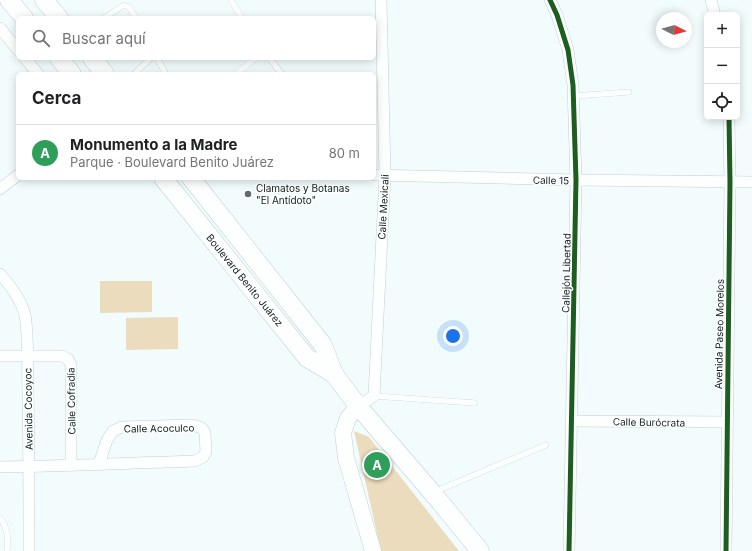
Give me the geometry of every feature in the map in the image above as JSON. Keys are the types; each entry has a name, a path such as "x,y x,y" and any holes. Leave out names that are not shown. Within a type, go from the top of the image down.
{"main road":[{"path":"9,0 22,16"},
{"path":"44,0 57,16"},
{"path":"61,60 70,72"},
{"path":"94,60 103,72"},
{"name":"Boulevard Benito Juárez","path":"165,180 307,358 334,374"},
{"name":"Boulevard Benito Juárez","path":"193,180 323,345 334,374 358,406 432,492 480,551"},
{"path":"358,406 348,418 343,433 346,458 373,551"}],"street":[{"name":"Calle Mexicali","path":"374,396 379,175 380,0"},
{"name":"Callejón Libertad","path":"550,0 557,15 568,50 574,96 576,180 569,551"},
{"path":"711,0 714,12"},
{"path":"0,28 16,48"},
{"path":"27,60 36,72"},
{"name":"Avenida Paseo Morelos","path":"726,551 730,183 729,120"},
{"name":"Calle 15","path":"379,175 730,183 752,182"},
{"path":"0,189 16,177"},
{"name":"Avenida Cocoyoc","path":"0,274 10,285 24,314 27,355 29,551"},
{"name":"Calle Cofradía","path":"0,356 62,356 68,359 71,366 71,465"},
{"path":"358,406 374,396"},
{"name":"Calle Burócrata","path":"572,421 727,422"},
{"name":"Calle Acoculco","path":"0,466 71,465 195,461 203,458 206,452 205,433 202,428 193,425 122,427 113,431 107,440 99,464"}],"lane":[{"path":"231,0 241,16"},
{"path":"107,16 124,5 129,7 135,16"},
{"path":"136,72 149,60"},
{"path":"158,60 165,72"},
{"path":"238,72 254,60"},
{"path":"271,60 280,72"},
{"path":"574,96 630,92"},
{"path":"374,396 475,403"},
{"path":"432,492 546,445"},
{"path":"0,518 7,531 7,551"}],"shaded area":[{"path":"100,281 152,281 152,312 100,313"},
{"path":"178,317 178,349 126,350 126,318"},
{"path":"354,431 369,437 459,551 381,551"}],"cycle path":[{"path":"550,0 557,15 568,50 573,85 576,180 569,551"},
{"path":"726,551 730,183 729,120"}],"place":[{"name":"Clamatos y Botanas \"El Antídoto\"","path":"248,194"},
{"name":"Monumento a la Madre","path":"377,465"}]}
